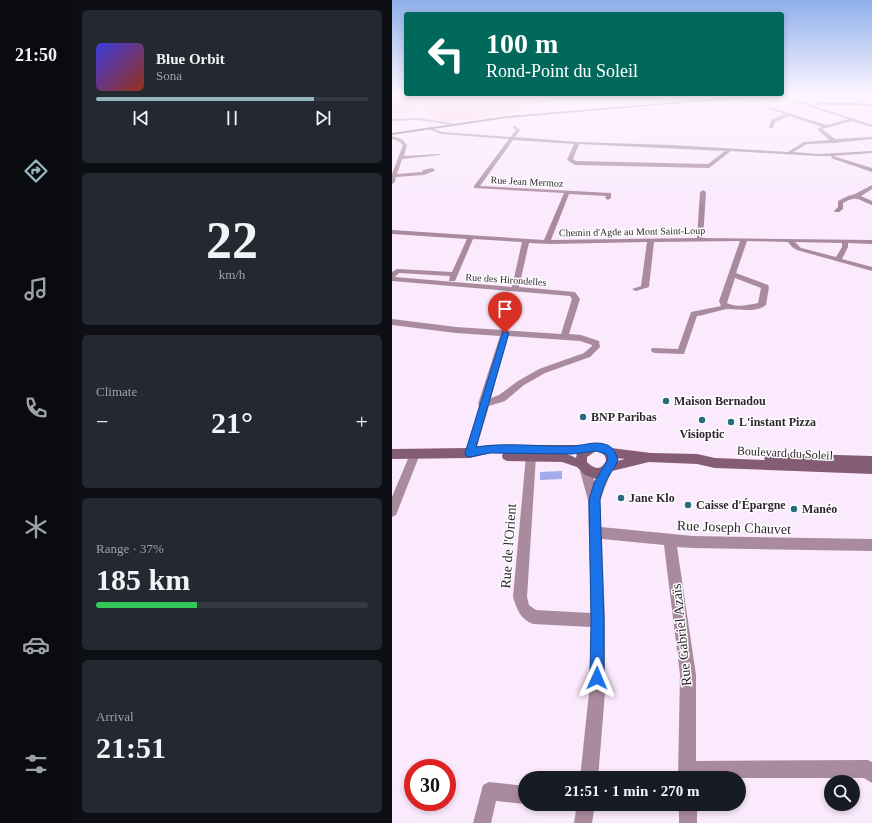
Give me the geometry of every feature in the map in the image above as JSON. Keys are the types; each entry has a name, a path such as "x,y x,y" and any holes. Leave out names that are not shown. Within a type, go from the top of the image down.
{"main road":[{"path":"392,135 412,131"},
{"path":"392,454 470,453 490,449 589,449 600,447 610,452 613,459 608,469 595,474 562,457 488,456 470,453"},
{"path":"584,467 582,455 589,449"},
{"name":"Boulevard du Soleil","path":"610,452 651,458 698,459 714,457 872,461"},
{"name":"Boulevard du Soleil","path":"608,469 651,458"},
{"name":"Boulevard du Soleil","path":"698,459 715,463 872,469"}],"street":[{"path":"438,131 441,133 577,143 829,155 872,152"},
{"path":"512,138 517,131"},
{"path":"822,131 835,142"},
{"path":"452,140 458,140 464,134"},
{"path":"392,135 404,144 400,158 395,165 393,179 422,175 425,171 432,170"},
{"name":"Rue Jean Mermoz","path":"512,138 476,187 609,194 608,198"},
{"path":"789,153 806,144 872,138"},
{"path":"577,143 570,160 576,163 705,166 713,164 729,150"},
{"path":"400,158 441,154 438,162"},
{"path":"829,155 872,170"},
{"path":"837,212 840,208 840,202 850,197 857,196 872,187"},
{"path":"546,242 568,192"},
{"path":"700,240 703,192"},
{"path":"857,196 872,203"},
{"name":"Chemin d'Agde au Mont Saint-Loup","path":"392,232 546,242 744,239 872,242"},
{"path":"448,285 455,274 471,237"},
{"path":"727,307 723,304 723,301 744,239"},
{"path":"515,290 526,240"},
{"path":"790,240 794,246 799,248 872,269"},
{"path":"636,289 645,287 651,241"},
{"path":"838,260 845,247 845,241"},
{"name":"Rue des Hirondelles","path":"392,276 397,271 455,274"},
{"path":"655,350 681,352 694,314 710,312 727,307 760,305 763,303 766,290 762,285 733,272"},
{"name":"Rue des Hirondelles","path":"392,279 448,285 568,293 575,296 576,299 564,337"},
{"path":"392,322 505,333 581,338 596,343 596,347 587,355 542,371 521,383 502,398 483,404"},
{"path":"470,453 483,404 505,333"},
{"path":"392,511 415,454"},
{"name":"Rue de l'Orient","path":"531,456 520,598 524,609 533,617 598,620"},
{"path":"584,467 594,500 598,620 597,693 590,771"},
{"path":"594,500 598,487 608,469"},
{"name":"Rue Joseph Chauvet","path":"595,532 670,540 872,545"},
{"name":"Rue Gabriel Azaïs","path":"670,540 688,674 687,771"},
{"path":"746,772 868,769 872,774"},
{"path":"482,823 489,791 518,794"},
{"path":"583,823 585,811"},
{"path":"688,811 688,823"}],"water":[{"path":"562,471 562,479 540,480 540,472"}],"place":[{"name":"Maison Bernadou","path":"666,401"},
{"name":"BNP Paribas","path":"583,417"},
{"name":"Visioptic","path":"702,420"},
{"name":"L'instant Pizza","path":"731,422"},
{"name":"Jane Klo","path":"621,498"},
{"name":"Caisse d'Épargne","path":"688,505"},
{"name":"Manéo","path":"794,509"}],"route":[{"path":"505,333 474,434 470,453 490,449 572,450 596,447 604,448 610,452 613,459 598,487 594,500 598,620 597,678"}]}
